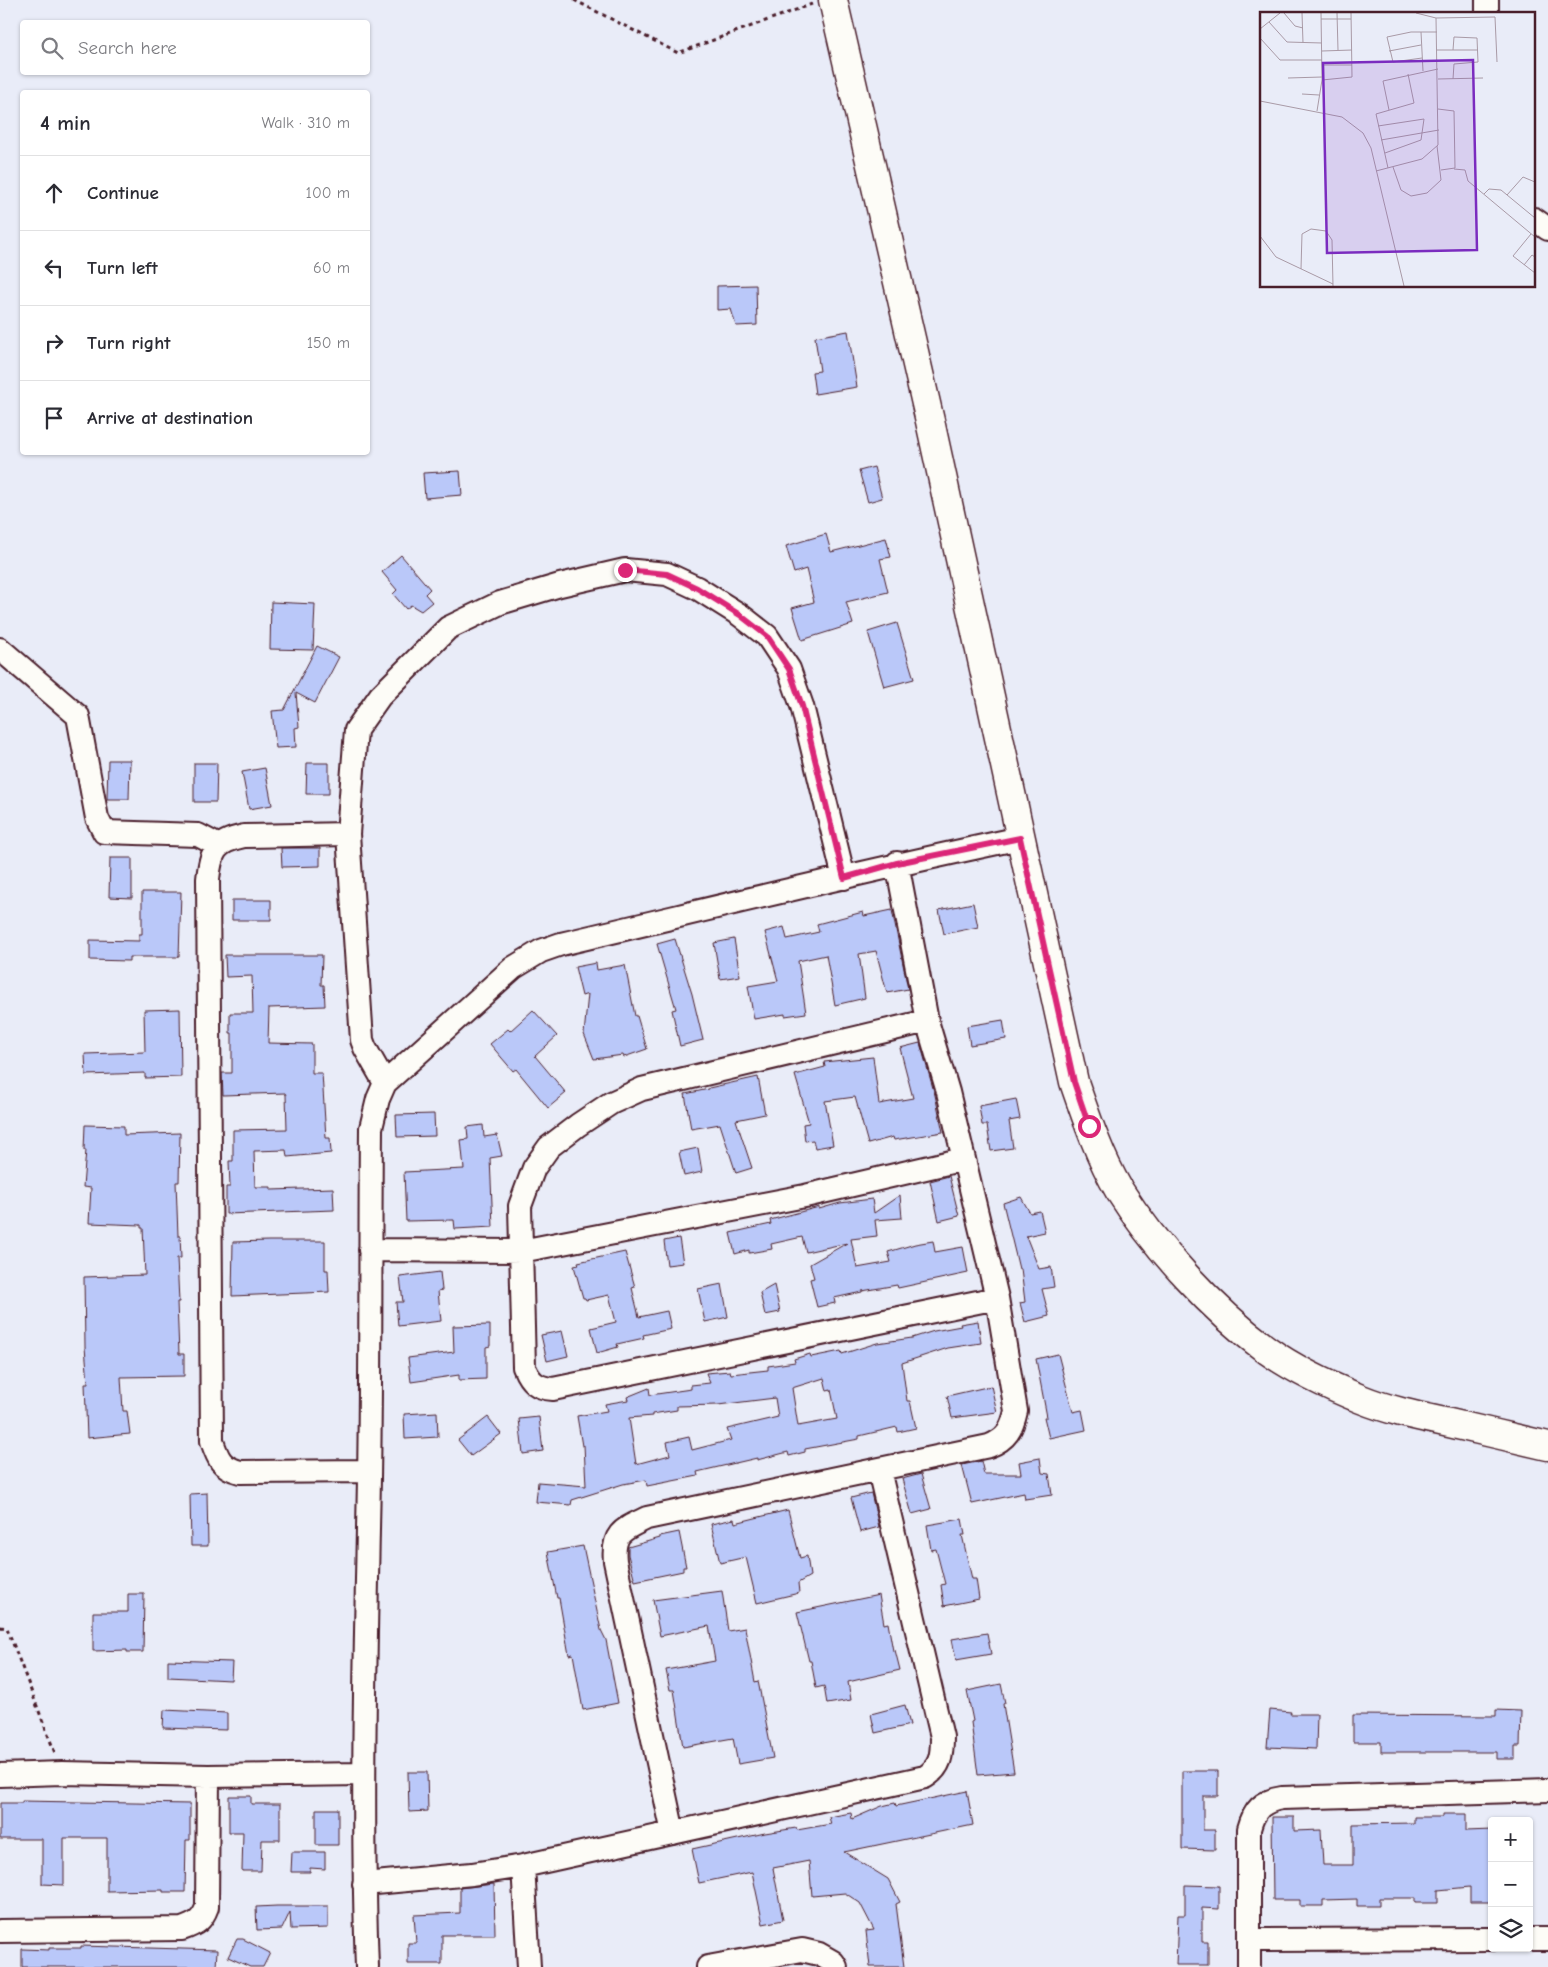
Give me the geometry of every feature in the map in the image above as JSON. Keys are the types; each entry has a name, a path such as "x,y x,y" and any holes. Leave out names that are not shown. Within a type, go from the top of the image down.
{"street":[{"path":"823,2 928,412 1074,1082 1089,1126 1119,1188 1148,1232 1176,1265 1220,1310 1268,1350 1320,1381 1362,1400 1412,1414 1548,1446"},
{"path":"1536,220 1548,228"},
{"path":"385,1083 362,1040 348,834 356,730 380,696 448,628 500,603 560,584 625,570 667,574 697,588 740,615 767,636 789,669 802,706 844,878"},
{"path":"0,649 78,716 97,818 104,832 198,835 219,846"},
{"path":"348,834 244,836 234,838 219,846 210,858 208,879 212,1441 217,1456 222,1463 228,1469 240,1472 369,1471"},
{"path":"367,1967 364,1884 364,1774 369,1471 371,1128 378,1099 385,1083 513,968 542,951 561,944 844,878 897,863 1020,838"},
{"path":"673,1833 616,1560 615,1538 627,1527 647,1518 989,1446 1000,1442 1014,1424 1016,1411 997,1298 948,1092 927,1021 897,863"},
{"path":"927,1021 642,1089 610,1103 549,1148 534,1168 520,1206 524,1368 529,1379 535,1385 545,1389 553,1389 997,1298"},
{"path":"370,1250 521,1251 805,1196 964,1159"},
{"path":"364,1884 472,1874 523,1866 925,1777 933,1772 940,1762 942,1737 879,1470"},
{"path":"0,1774 62,1772 208,1776 364,1774"},
{"path":"0,1931 182,1929 196,1924 203,1918 207,1907 208,1776"},
{"path":"1249,1967 1250,1829 1253,1816 1259,1807 1272,1799 1548,1790"},
{"path":"523,1866 529,1967"},
{"path":"1249,1940 1488,1939"},
{"path":"1533,1939 1548,1939"},
{"path":"708,1967 802,1950 819,1954 833,1962 836,1967"}],"path":[{"path":"574,0 678,53 823,2"},
{"path":"0,1626 7,1628 62,1772"}],"building":[{"path":"756,285 757,325 736,326 731,309 717,310 717,286"},
{"path":"848,331 857,387 815,394 812,372 820,371 815,337"},
{"path":"874,467 882,498 868,502 859,471"},
{"path":"460,471 462,495 425,498 423,473"},
{"path":"826,534 831,552 886,538 891,557 880,559 888,592 846,602 853,624 802,640 792,608 814,602 806,569 794,573 786,546"},
{"path":"401,555 430,589 425,594 432,602 421,611 411,605 406,609 393,594 397,590 382,572"},
{"path":"271,602 315,604 313,650 270,649"},
{"path":"897,623 914,679 884,687 868,632"},
{"path":"317,646 339,657 315,703 296,693 299,727 295,728 296,747 276,748 272,711 284,710"},
{"path":"108,760 130,760 129,799 107,799"},
{"path":"194,763 217,763 216,802 194,802"},
{"path":"307,763 329,763 329,794 306,794"},
{"path":"265,768 272,805 249,809 242,772"},
{"path":"281,848 320,848 320,866 282,867"},
{"path":"110,858 132,858 132,898 109,897"},
{"path":"142,892 181,892 179,957 129,957 129,961 90,960 90,940 139,941 139,934 142,934"},
{"path":"232,900 271,900 271,920 232,920"},
{"path":"973,903 978,927 944,934 939,910"},
{"path":"892,910 908,989 887,993 876,951 859,954 865,998 835,1005 826,955 798,961 806,1013 754,1019 748,986 778,981 765,932 784,927 787,939 819,932 817,924 863,912 864,916"},
{"path":"675,939 692,994 703,1040 680,1046 672,1010 676,1009 657,944"},
{"path":"734,939 740,976 720,979 714,943"},
{"path":"225,955 322,955 321,985 324,985 325,1006 269,1008 268,1043 312,1044 312,1073 322,1073 326,1138 330,1138 331,1153 287,1157 286,1150 254,1151 255,1187 271,1187 271,1190 333,1188 334,1210 226,1214 226,1187 230,1187 229,1161 233,1161 233,1130 287,1129 285,1093 223,1095 222,1073 232,1073 230,1013 253,1013 252,976 226,977"},
{"path":"596,963 597,970 625,965 635,1016 637,1016 647,1049 624,1057 623,1055 594,1059 584,1034 588,994 582,996 575,967"},
{"path":"180,1009 181,1077 145,1078 145,1073 86,1075 85,1054 145,1052 144,1010"},
{"path":"533,1010 557,1036 535,1056 566,1093 548,1108 516,1069 513,1071 490,1044 508,1029 510,1031"},
{"path":"1003,1020 1006,1039 970,1045 967,1026"},
{"path":"920,1043 935,1095 943,1132 894,1140 893,1137 868,1144 855,1097 825,1101 833,1145 815,1148 813,1140 805,1141 803,1124 809,1123 795,1075 825,1067 824,1062 873,1057 879,1104 913,1098 900,1048"},
{"path":"758,1077 765,1114 736,1120 752,1168 736,1173 720,1124 691,1129 685,1094"},
{"path":"1016,1099 1020,1119 1009,1121 1013,1148 991,1151 987,1125 982,1125 979,1106"},
{"path":"434,1114 435,1136 397,1137 396,1115"},
{"path":"85,1125 124,1126 124,1135 180,1133 179,1182 176,1182 178,1236 180,1236 181,1258 177,1258 179,1302 177,1302 179,1354 184,1354 184,1376 121,1377 123,1411 127,1411 130,1434 87,1438 85,1383 88,1383 85,1347 84,1277 145,1275 143,1228 141,1228 141,1225 89,1223 91,1188 83,1187 86,1150 84,1150"},
{"path":"483,1125 484,1137 497,1135 502,1156 490,1158 493,1227 455,1229 454,1220 406,1221 404,1172 464,1169 461,1140 468,1139 467,1127"},
{"path":"698,1148 702,1172 684,1176 679,1152"},
{"path":"949,1176 959,1216 939,1221 930,1181"},
{"path":"900,1195 902,1218 875,1220 877,1236 851,1239 857,1268 891,1262 888,1252 933,1241 935,1252 963,1247 968,1273 898,1288 897,1285 862,1291 834,1298 835,1303 817,1307 810,1279 814,1278 810,1264 847,1243 806,1252 802,1237 771,1244 772,1249 749,1253 749,1250 735,1254 730,1233 771,1224 770,1220 840,1203 872,1199 874,1213"},
{"path":"1021,1197 1030,1213 1040,1211 1045,1232 1026,1236 1039,1269 1051,1267 1054,1287 1042,1289 1049,1316 1025,1322 1020,1303 1025,1302 1021,1269 1019,1269 1003,1203"},
{"path":"679,1238 683,1263 667,1265 664,1241"},
{"path":"325,1241 325,1270 328,1270 329,1292 232,1296 233,1242"},
{"path":"625,1252 635,1287 632,1288 639,1317 667,1311 671,1329 643,1335 644,1338 617,1344 618,1347 597,1353 591,1328 616,1322 609,1295 586,1300 583,1298 574,1266 579,1265 578,1262"},
{"path":"440,1272 442,1290 438,1291 441,1321 398,1326 396,1302 403,1302 400,1277"},
{"path":"722,1284 728,1317 705,1322 698,1289"},
{"path":"774,1285 780,1312 765,1315 760,1293"},
{"path":"978,1321 981,1343 948,1348 902,1363 907,1401 910,1401 916,1428 898,1432 897,1427 859,1436 859,1439 805,1449 805,1452 789,1456 788,1452 757,1460 757,1458 697,1472 698,1476 647,1486 646,1480 623,1484 572,1500 571,1505 536,1502 538,1482 586,1486 584,1445 582,1446 577,1416 607,1411 605,1404 628,1400 627,1397 649,1388 650,1395 691,1389 691,1385 710,1383 706,1373 730,1371 731,1374 768,1370 768,1366 795,1362 794,1359 810,1354 811,1357 841,1351 842,1354 877,1343 912,1338 934,1331 961,1326 960,1324","holes":["824,1378 827,1391 831,1390 837,1419 798,1426 792,1388","775,1398 778,1417 727,1429 731,1440 692,1450 689,1437 667,1442 670,1455 636,1464 629,1418 652,1416 652,1414 677,1410 677,1406 718,1405"]},
{"path":"490,1325 490,1346 486,1347 486,1379 459,1380 459,1375 411,1382 408,1358 454,1352 453,1326"},
{"path":"562,1331 568,1356 547,1361 541,1335"},
{"path":"1058,1354 1073,1412 1082,1410 1086,1430 1049,1438 1044,1417 1047,1417 1036,1359"},
{"path":"991,1386 997,1412 952,1418 947,1396"},
{"path":"437,1412 438,1437 405,1439 404,1414"},
{"path":"488,1417 501,1434 471,1456 458,1440"},
{"path":"539,1417 543,1451 523,1454 519,1419"},
{"path":"1040,1458 1042,1473 1049,1474 1052,1495 1025,1499 1024,1493 972,1504 962,1465 981,1461 984,1474 1021,1474 1019,1462"},
{"path":"921,1474 931,1509 912,1514 902,1479"},
{"path":"207,1493 208,1546 191,1546 190,1494"},
{"path":"871,1493 879,1527 860,1532 851,1498"},
{"path":"788,1510 800,1558 807,1556 810,1576 798,1583 799,1593 757,1603 746,1557 720,1563 711,1524 734,1519 735,1523"},
{"path":"962,1519 965,1535 962,1535 972,1579 976,1579 979,1599 944,1606 941,1585 945,1584 936,1549 931,1550 927,1525"},
{"path":"679,1532 686,1567 683,1567 683,1571 635,1581 628,1555 628,1547 660,1538 660,1536"},
{"path":"583,1546 601,1630 606,1640 618,1703 583,1710 573,1654 569,1655 559,1598 557,1598 548,1552"},
{"path":"722,1591 728,1631 745,1628 755,1682 758,1681 773,1758 738,1764 733,1738 683,1747 674,1690 670,1690 666,1670 715,1661 709,1626 660,1636 653,1600"},
{"path":"128,1594 144,1594 143,1652 127,1652 127,1650 93,1651 93,1612 128,1612"},
{"path":"879,1595 884,1624 888,1623 893,1651 895,1650 900,1670 848,1682 851,1700 827,1704 824,1686 816,1688 811,1661 809,1661 797,1612"},
{"path":"987,1633 991,1654 956,1660 952,1639"},
{"path":"168,1660 232,1662 231,1680 168,1677"},
{"path":"1001,1684 1014,1772 978,1775 971,1722 973,1721 967,1691"},
{"path":"905,1705 910,1725 875,1733 871,1714"},
{"path":"164,1710 227,1713 227,1730 163,1728"},
{"path":"1270,1710 1291,1712 1290,1714 1317,1714 1316,1749 1267,1747"},
{"path":"1496,1710 1521,1711 1520,1746 1515,1746 1515,1759 1496,1759 1496,1752 1381,1752 1381,1742 1353,1742 1353,1715 1496,1716"},
{"path":"1182,1771 1218,1771 1218,1796 1203,1796 1203,1830 1215,1830 1215,1850 1182,1849"},
{"path":"408,1772 427,1772 428,1811 409,1812"},
{"path":"967,1791 973,1825 844,1852 888,1879 900,1902 896,1904 904,1967 870,1967 866,1931 874,1930 860,1903 845,1893 812,1896 809,1861 773,1868 783,1920 763,1924 752,1872 699,1883 692,1849 765,1833 831,1824 829,1817 851,1813 852,1819 882,1806 895,1803 896,1806"},
{"path":"229,1796 251,1796 251,1804 280,1804 280,1840 262,1840 261,1871 242,1871 243,1832 229,1832"},
{"path":"22,1801 190,1804 190,1840 186,1840 185,1892 163,1892 163,1890 107,1891 107,1838 64,1838 64,1885 42,1884 42,1839 0,1839 0,1803 22,1803"},
{"path":"316,1809 338,1809 338,1845 316,1845"},
{"path":"1443,1814 1466,1814 1466,1831 1488,1830 1488,1902 1470,1902 1470,1887 1438,1890 1438,1903 1415,1903 1415,1898 1379,1898 1379,1906 1357,1906 1357,1899 1323,1900 1323,1906 1300,1906 1300,1900 1273,1900 1272,1817 1294,1817 1294,1831 1321,1830 1323,1865 1353,1865 1353,1824 1414,1823 1414,1817 1443,1817"},
{"path":"292,1852 325,1852 325,1869 310,1868 310,1872 291,1872"},
{"path":"494,1884 495,1935 442,1935 442,1964 408,1964 408,1943 416,1943 414,1915 460,1913 460,1888"},
{"path":"1185,1885 1219,1886 1219,1909 1202,1908 1202,1942 1208,1942 1208,1965 1176,1965 1178,1915 1185,1915"},
{"path":"328,1906 328,1928 291,1929 290,1912 282,1929 257,1930 256,1907"},
{"path":"237,1939 243,1939 270,1953 263,1967 250,1967 228,1957"},
{"path":"81,1946 217,1950 216,1967 22,1967 22,1949 49,1950 49,1948 81,1948"}],"route":[{"path":"625,570 667,574 697,588 740,615 767,636 789,669 802,706 844,878 897,863 1020,838 1074,1082 1089,1126"}]}
